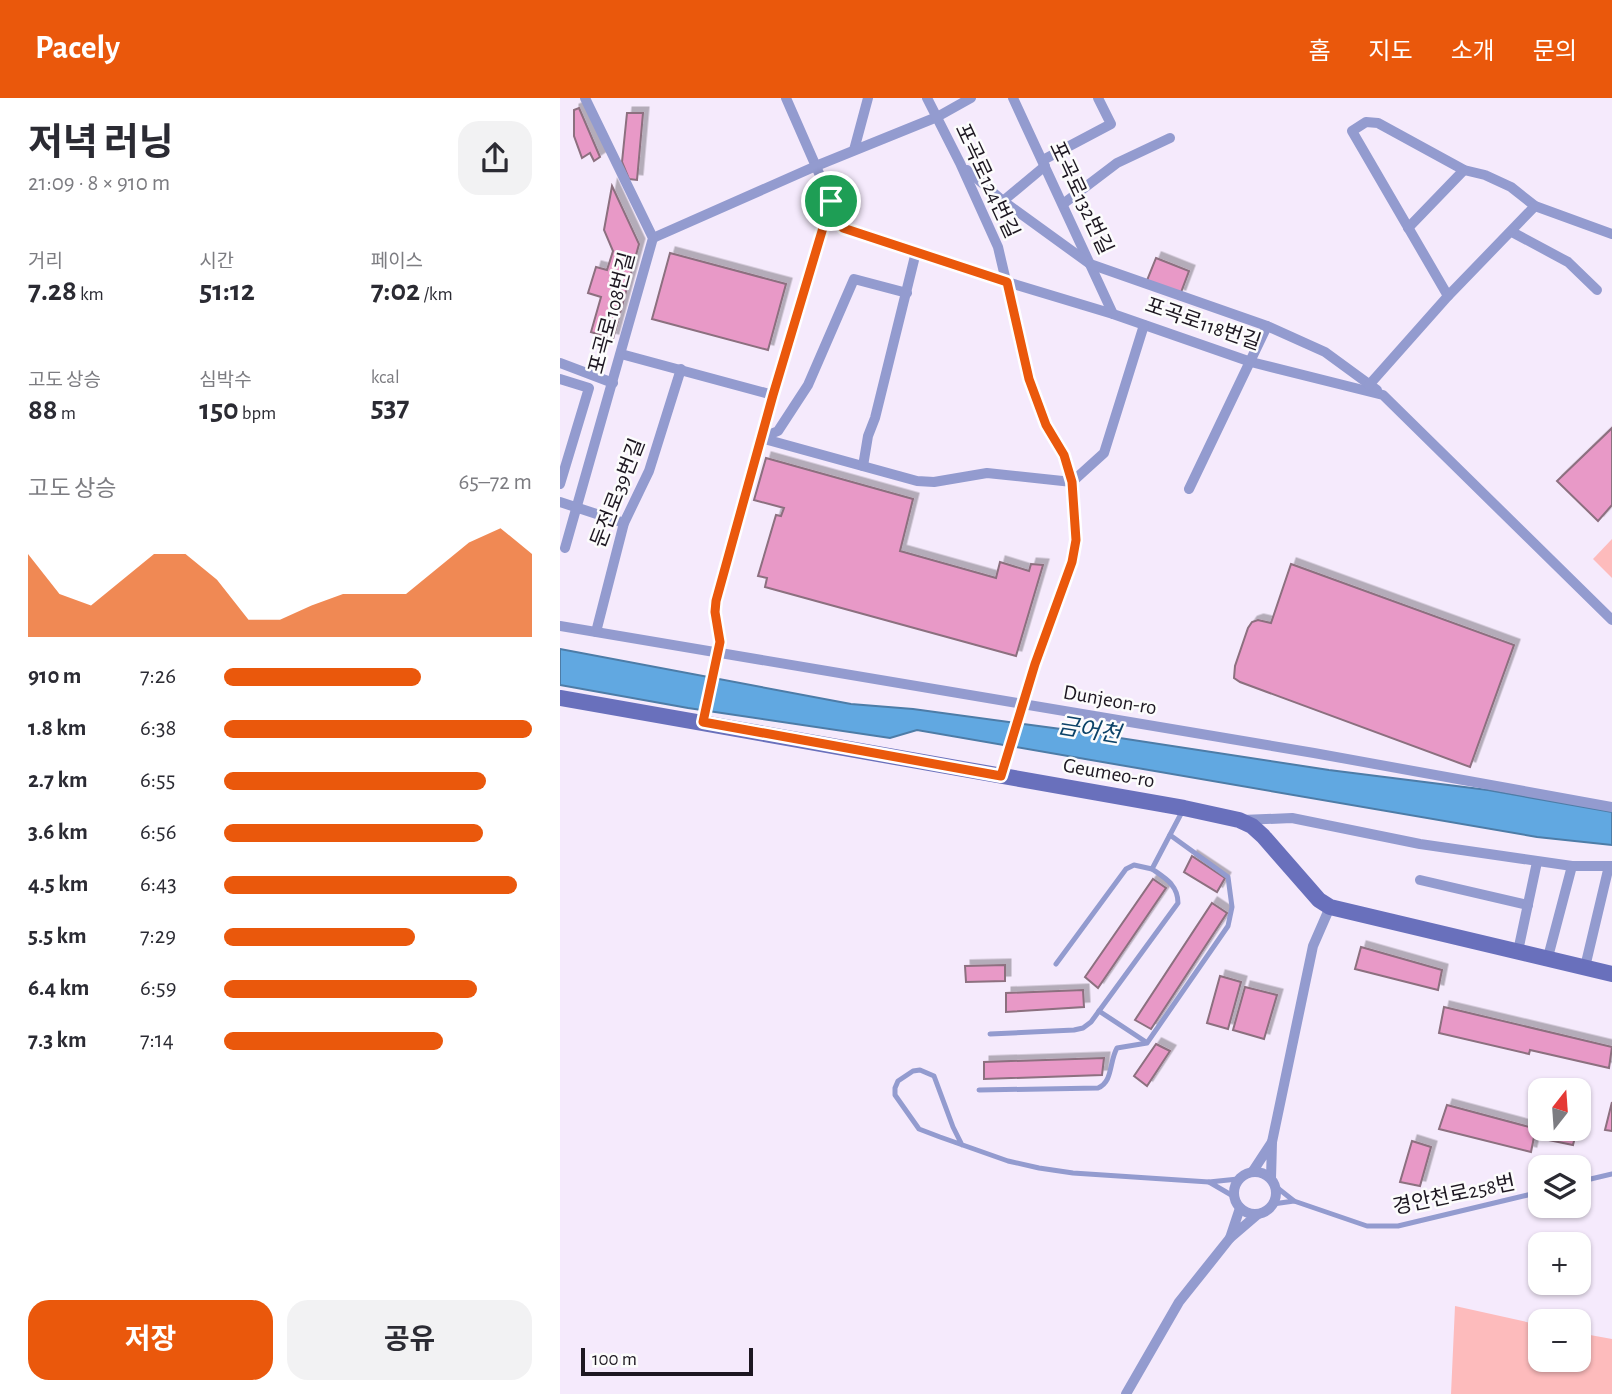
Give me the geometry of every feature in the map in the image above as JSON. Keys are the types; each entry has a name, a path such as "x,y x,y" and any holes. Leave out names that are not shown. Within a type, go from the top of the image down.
{"street":[{"name":"포곡로108번길","path":"565,548 653,238 585,98"},
{"name":"포곡로118번길","path":"786,98 843,228 1113,314 1251,362 1382,395"},
{"path":"855,150 868,98"},
{"name":"포곡로124번길","path":"927,98 998,247 1029,379 1046,425 1064,455 1072,482 1076,540 1072,562 1002,771"},
{"path":"653,238 816,166 936,117 971,98"},
{"name":"포곡로132번길","path":"1013,98 1113,314"},
{"path":"1003,201 1044,163 1111,124 1098,98"},
{"path":"1447,296 1352,131 1366,122 1378,123 1464,170 1485,175 1511,187 1535,206 1612,234"},
{"path":"1063,204 1117,163 1170,138"},
{"path":"960,163 979,183 1090,264 1267,326 1325,352 1382,395 1612,620"},
{"path":"1408,228 1464,170"},
{"path":"703,722 720,642 716,601 773,395 831,201"},
{"path":"1369,385 1447,296 1535,206"},
{"path":"1512,232 1568,262 1597,290"},
{"path":"863,466 868,436 875,418 916,252"},
{"path":"761,438 778,431 808,384 854,279 907,293"},
{"path":"761,438 917,481 934,482 987,473 1072,482 1104,453 1144,325"},
{"path":"1189,489 1267,326"},
{"path":"621,354 773,395"},
{"path":"560,363 613,383"},
{"name":"둔전로39번길","path":"596,632 624,523 649,471 681,369"},
{"path":"560,379 589,388 560,484"},
{"path":"560,502 624,523"},
{"name":"Dunjeon-ro","path":"560,626 1022,709 1314,753 1612,807"},
{"name":"Geumeo-ro","path":"560,698 1002,771 1239,820 1263,835 1319,900 1330,906 1548,957 1612,975"},
{"path":"1239,820 1292,818 1420,844 1537,862 1572,866 1611,866 1585,967"},
{"path":"1518,951 1537,862"},
{"path":"1548,957 1572,866"},
{"path":"1420,880 1528,905"},
{"path":"1126,1394 1179,1302 1230,1238 1273,1204 1276,1193 1273,1182 1272,1142 1313,946 1330,906"},
{"path":"1253,1171 1272,1142"},
{"path":"1258,1214 1246,1213 1240,1209 1233,1196 1238,1179 1253,1171 1261,1172 1273,1182"},
{"path":"1230,1238 1240,1209"}],"lane":[{"path":"1152,869 1184,808"},
{"path":"979,1090 1098,1088 1105,1085 1109,1079 1112,1058 1117,1048 1147,1042 1228,926 1232,907 1228,877 1170,835"},
{"path":"990,1034 1074,1030 1091,1022 1178,903 1178,893 1174,886 1152,869 1134,865 1126,869 1056,964"},
{"path":"1099,1011 1147,1042"},
{"path":"962,1145 934,1076 920,1070 913,1071 898,1081 895,1095 919,1129 962,1145 1008,1161 1073,1174 1209,1182 1238,1179"},
{"path":"1591,1179 1612,1174"},
{"path":"1209,1182 1233,1196"},
{"path":"1273,1182 1294,1201"},
{"name":"경안천로258번","path":"1294,1201 1367,1226 1398,1226 1528,1195"},
{"path":"1273,1204 1294,1201"}],"shaded area":[{"path":"1612,539 1612,578 1593,559"},
{"path":"1455,1306 1528,1322 1528,1372 1591,1372 1591,1335 1612,1339 1612,1394 1451,1394"}],"water":[{"name":"금어천","path":"560,649 851,704 913,709 1061,729 1329,770 1488,790 1612,812 1612,845 1537,837 917,730 890,738 688,708 560,685"}],"building":[{"path":"579,108 600,157 594,161 590,153 582,158 574,136 574,110"},
{"path":"627,113 643,113 637,180 629,179 622,162"},
{"path":"612,186 639,244 613,339 591,332 601,297 588,293 596,267 607,270 613,251 604,230"},
{"path":"670,253 786,284 768,350 652,319"},
{"path":"1156,258 1189,271 1180,295 1146,283"},
{"path":"1612,428 1612,505 1598,521 1557,481"},
{"path":"766,458 913,499 900,551 996,578 1000,562 1029,571 1031,564 1043,565 1016,656 765,587 767,578 758,576 776,515 781,516 784,508 754,500"},
{"path":"1291,564 1514,645 1470,767 1234,678 1235,666 1248,628 1252,622 1258,620 1271,623"},
{"path":"1192,856 1225,878 1217,892 1184,872"},
{"path":"1153,879 1166,888 1098,988 1085,977"},
{"path":"1212,903 1227,913 1151,1029 1135,1020"},
{"path":"1361,947 1442,970 1438,990 1355,969"},
{"path":"1005,965 1005,981 966,982 965,966"},
{"path":"1220,976 1241,982 1228,1029 1207,1023"},
{"path":"1245,987 1277,995 1264,1039 1233,1030"},
{"path":"1083,990 1084,1007 1006,1012 1006,993"},
{"path":"1444,1007 1612,1047 1609,1068 1530,1050 1529,1054 1439,1033"},
{"path":"1156,1044 1170,1051 1147,1086 1134,1076"},
{"path":"1104,1058 1102,1075 984,1079 984,1062"},
{"path":"1612,1102 1612,1131 1605,1130"},
{"path":"1447,1105 1528,1127 1528,1141 1533,1141 1531,1152 1439,1129"},
{"path":"1412,1141 1431,1147 1420,1186 1400,1182"},
{"path":"1554,1141 1574,1141 1573,1145"}],"route":[{"path":"831,201 843,228 1007,282 1029,379 1046,425 1064,455 1072,482 1076,540 1072,562 1035,664 1001,776 703,722 720,642 716,601 773,395 831,201"}]}
